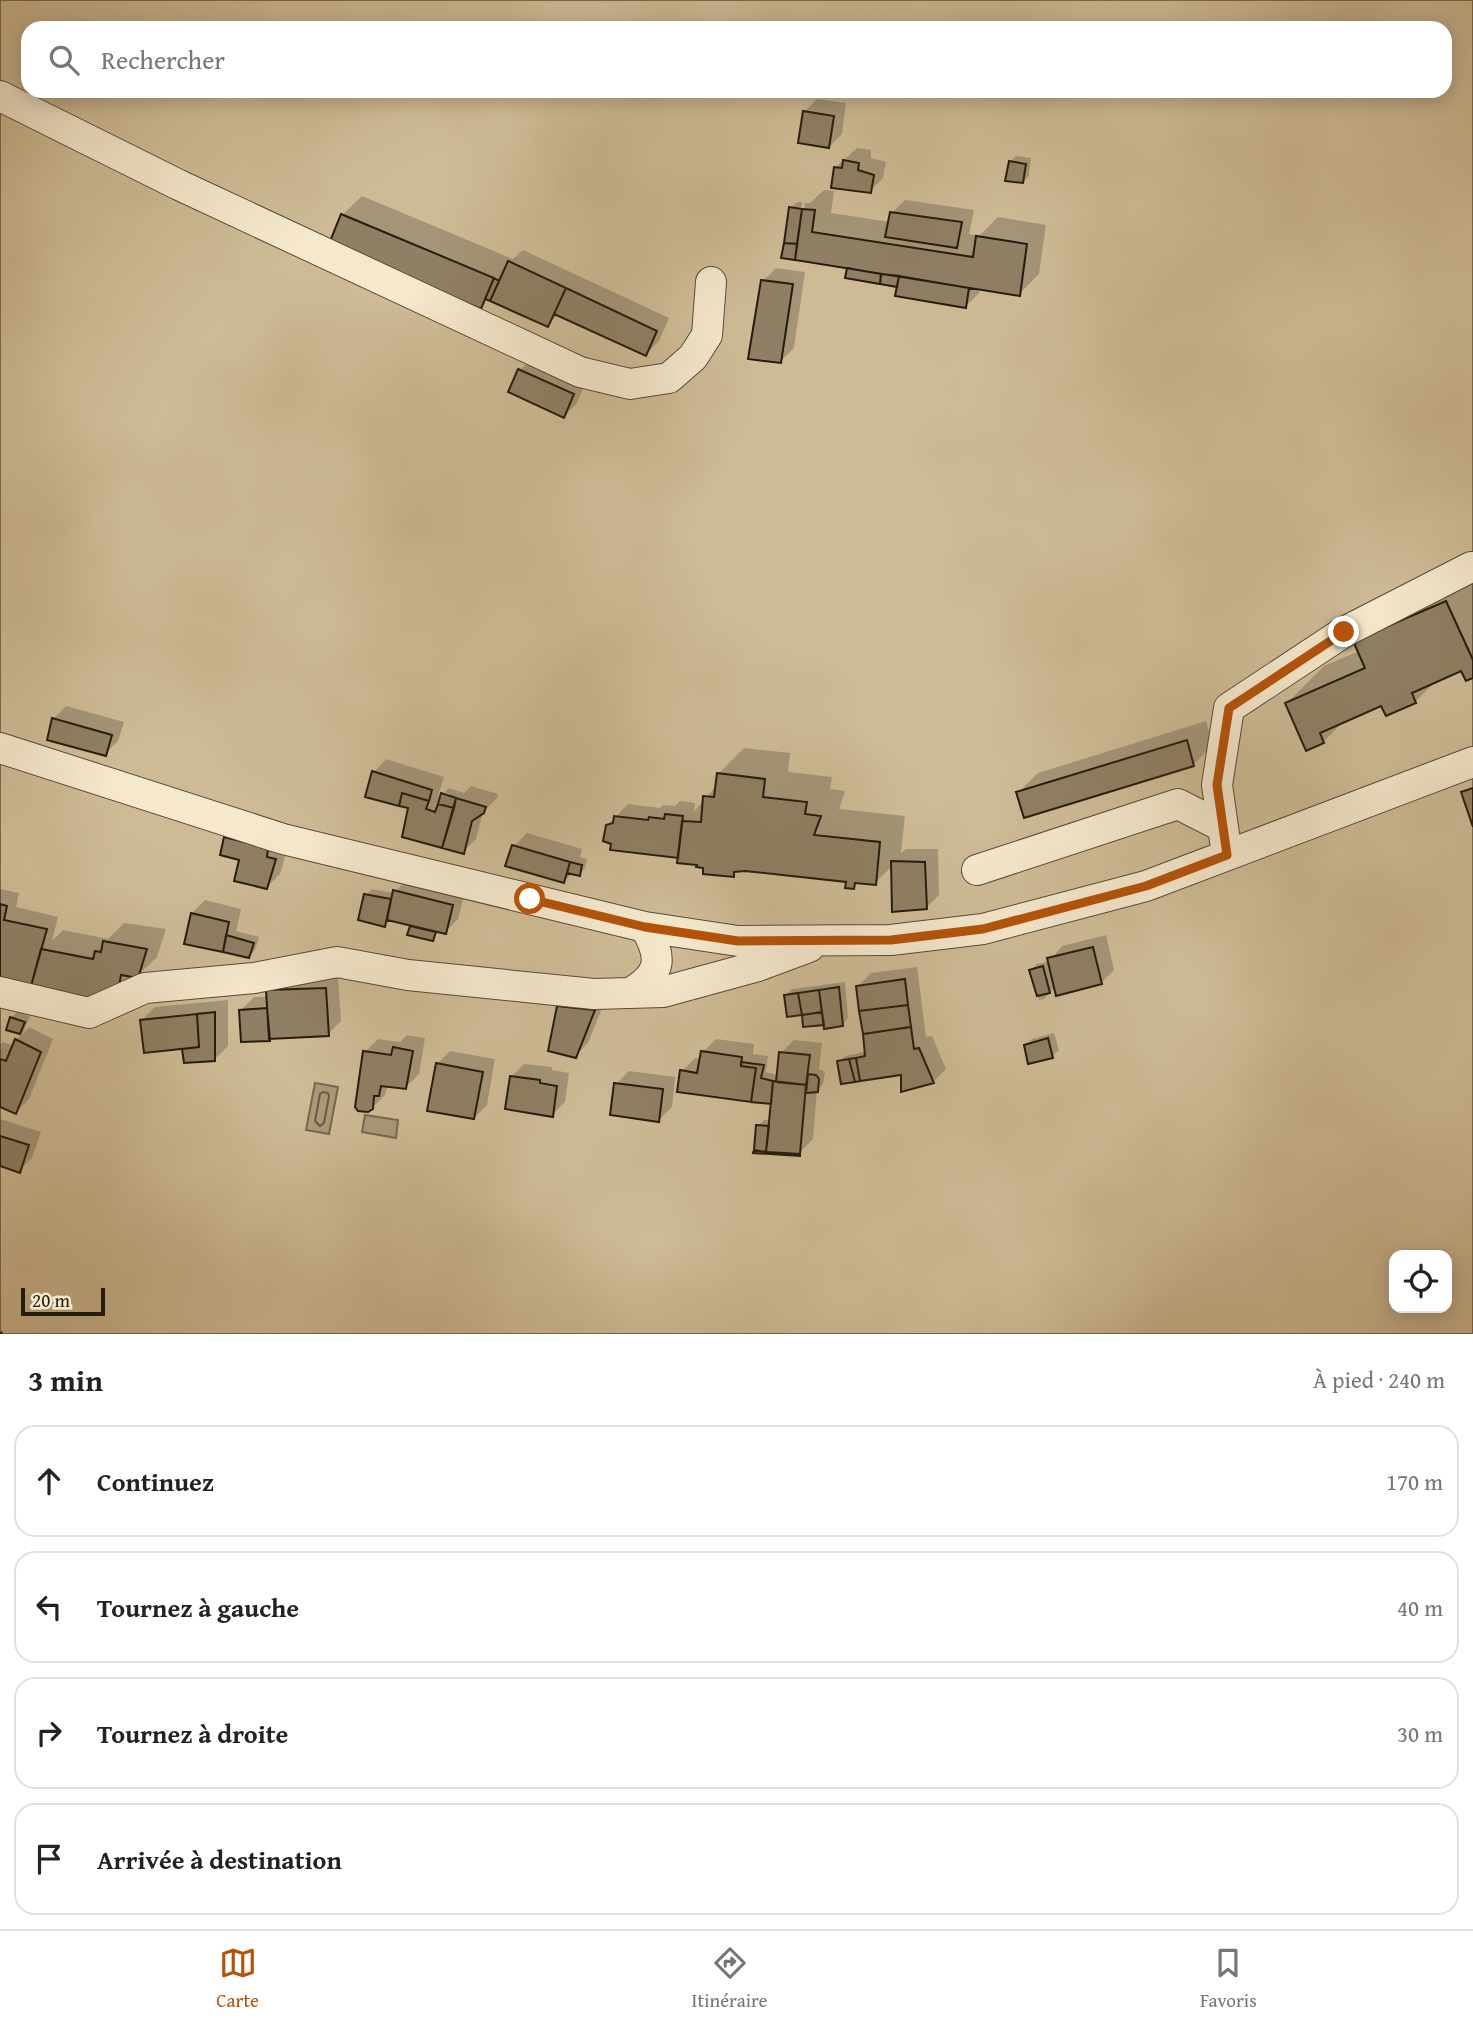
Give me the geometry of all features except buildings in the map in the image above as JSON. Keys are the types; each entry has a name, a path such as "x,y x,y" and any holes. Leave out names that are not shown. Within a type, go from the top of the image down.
{"street":[{"path":"0,96 179,185 580,372 630,384 669,379 693,357 707,335 711,282"},
{"path":"1225,841 1217,785 1229,708 1344,632 1471,567"},
{"path":"0,748 283,839 645,927 738,941 891,940 983,929 1146,886 1225,841 1473,762"},
{"path":"977,870 1178,804 1225,841"},
{"path":"630,993 646,984 655,974 657,953 645,927"},
{"path":"0,992 89,1013 145,988 254,978 337,962 435,978 594,994 663,992 758,966 829,939"}],"shaded area":[{"path":"0,0 1473,0 1473,1334 0,1334"}],"water":[{"path":"315,1083 338,1087 329,1134 306,1130"},
{"path":"365,1115 398,1120 396,1138 362,1132"}],"route":[{"path":"530,899 645,927 738,941 891,940 983,929 1146,886 1227,855 1217,785 1229,708 1344,632"}]}
